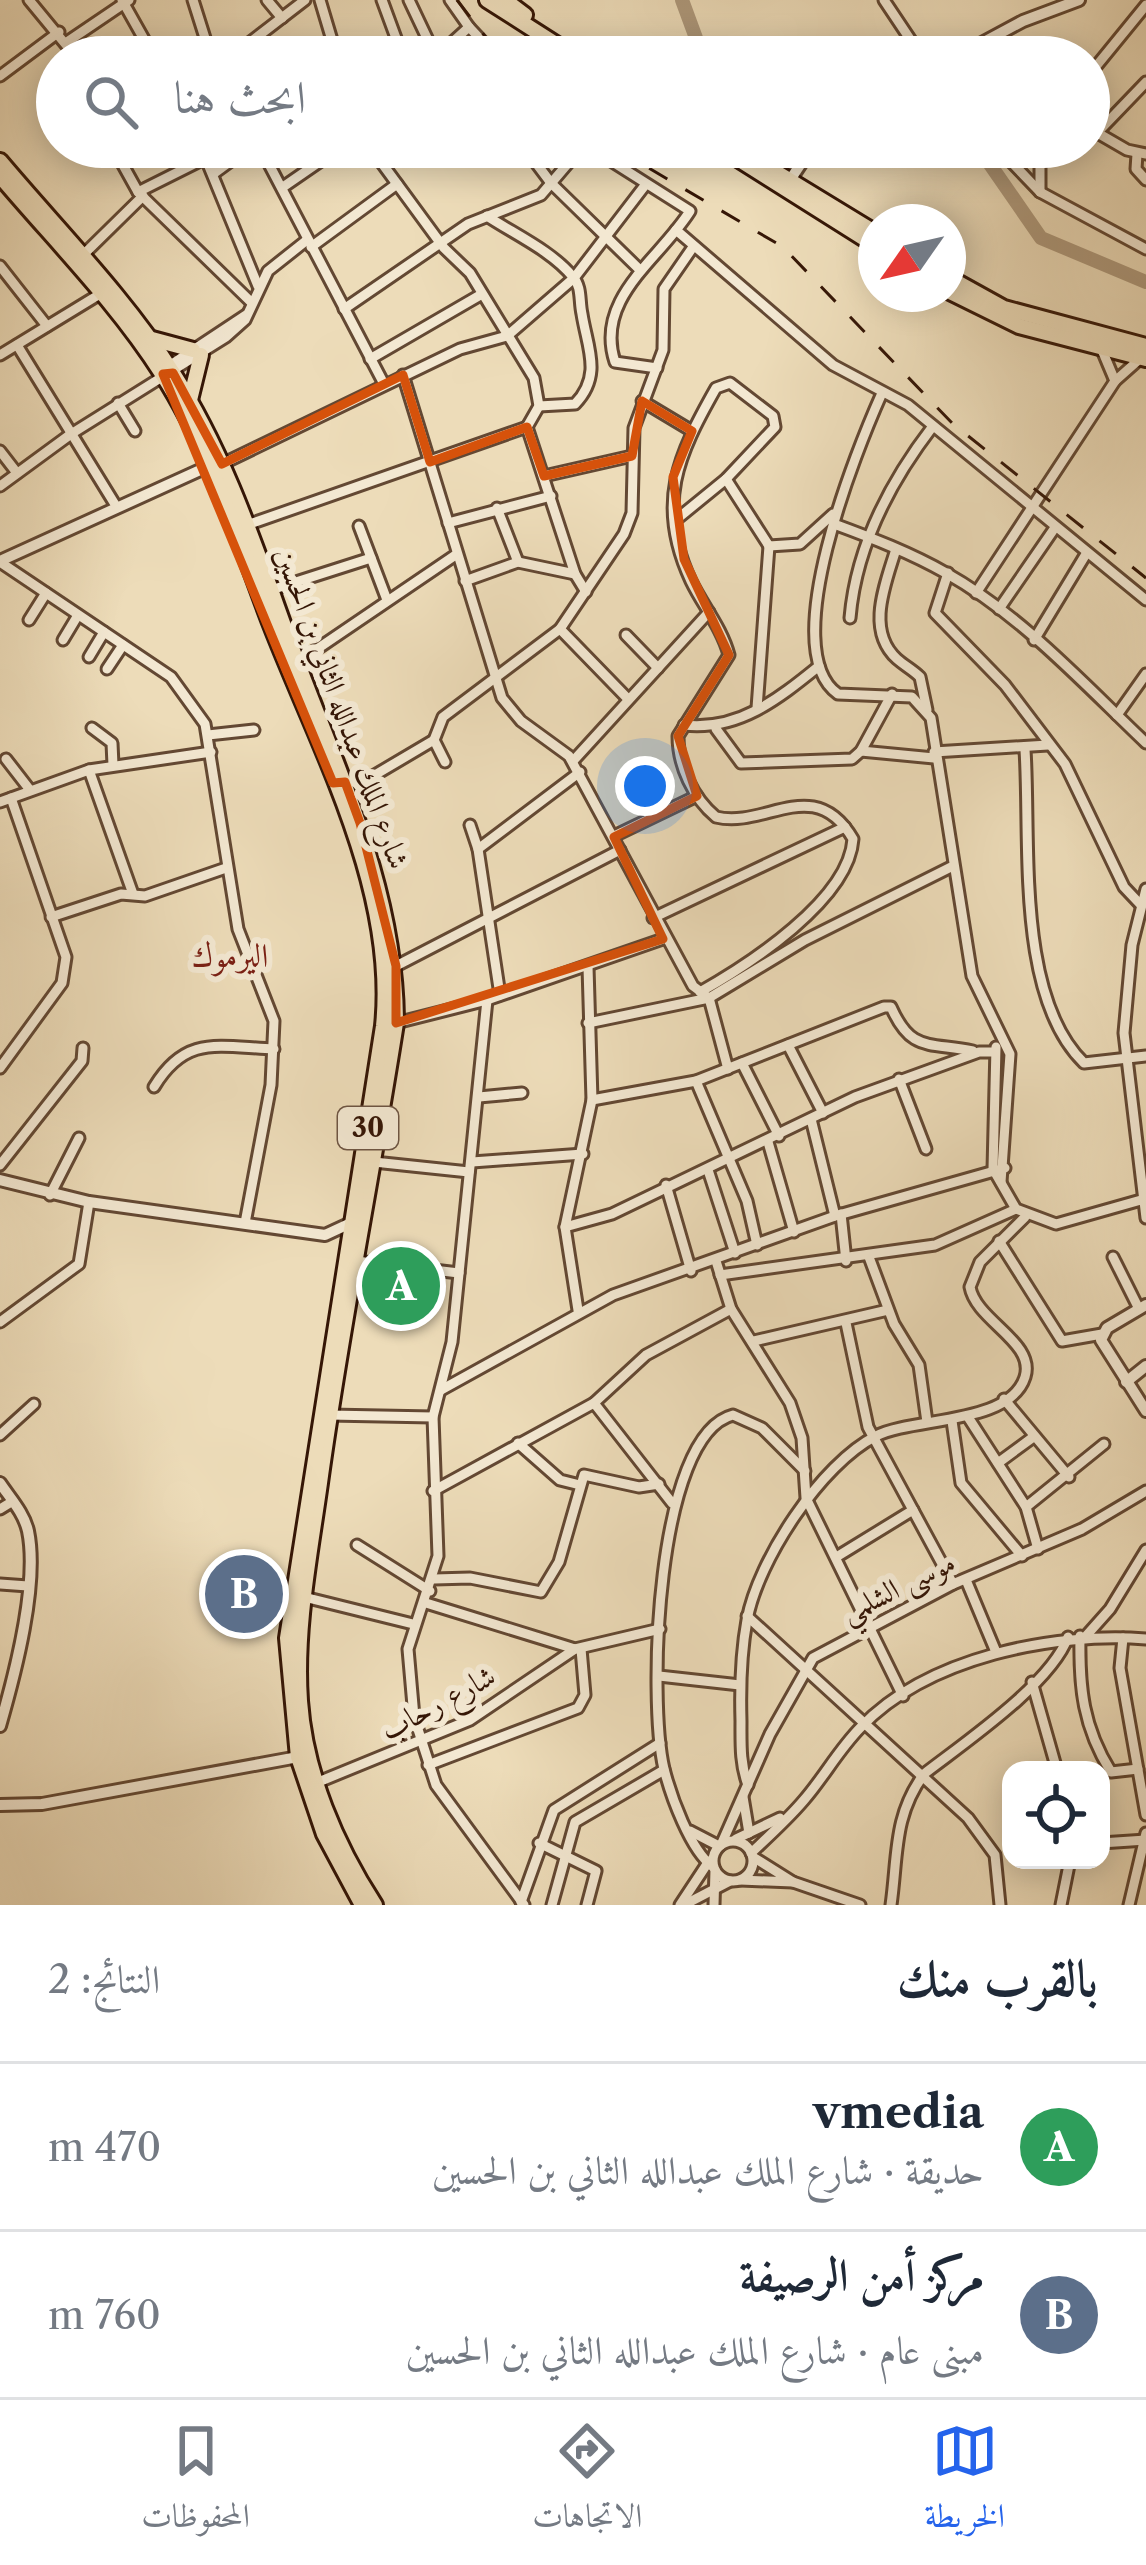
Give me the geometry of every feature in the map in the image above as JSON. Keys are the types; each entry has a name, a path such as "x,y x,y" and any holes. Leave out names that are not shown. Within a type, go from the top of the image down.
{"main road":[{"path":"487,0 543,36"},
{"path":"505,0 559,36"},
{"name":"شارع الملك عبدالله الثاني بن الحسين","path":"0,161 148,336 168,371 247,525 339,783 373,902 386,990 352,1222 351,1258"},
{"path":"752,168 858,235"},
{"path":"770,168 858,222"},
{"name":"شارع الملك عبدالله الثاني بن الحسين","path":"0,176 190,400 372,859 396,966 396,1023 374,1162 336,1338 287,1656 298,1756 323,1834 362,1905"},
{"path":"966,288 1102,350 1144,354"},
{"path":"966,301 992,316 1144,354"},
{"path":"148,336 197,353 190,400"},
{"name":"شارع الملك عبدالله الثاني بن الحسين","path":"336,1338 329,1415 304,1548 300,1704 316,1783 375,1905"}],"street":[{"path":"29,0 62,36"},
{"path":"193,0 204,36"},
{"path":"267,0 282,17"},
{"path":"258,36 305,0"},
{"path":"320,0 331,36"},
{"path":"382,0 395,36"},
{"path":"410,0 426,36"},
{"path":"450,0 479,36"},
{"path":"884,0 908,36"},
{"path":"997,36 1079,0"},
{"path":"65,36 126,1 144,36"},
{"path":"1110,49 1146,5"},
{"path":"459,36 470,26"},
{"path":"0,76 36,54"},
{"path":"1110,115 1146,82"},
{"path":"1110,138 1141,154 1136,169 1146,180"},
{"path":"126,168 141,194 251,302"},
{"path":"81,257 141,194 179,168"},
{"path":"210,168 257,286"},
{"path":"213,174 221,168"},
{"path":"272,168 384,384"},
{"path":"283,187 310,168"},
{"path":"247,525 527,427 539,406 534,378 482,293 385,168"},
{"path":"540,168 640,270"},
{"path":"344,309 486,215 532,200 566,168"},
{"path":"620,168 689,209 640,270 611,320 613,358 657,368"},
{"path":"790,180 798,168"},
{"path":"1018,168 1040,192 1146,249"},
{"path":"1040,168 1040,192"},
{"path":"0,486 197,353 246,315 257,286 274,265 397,184"},
{"path":"0,562 460,349 507,336 574,278 646,184"},
{"path":"486,215 574,278 591,347 590,380 575,404 539,406"},
{"path":"676,230 833,365 933,426 1146,600"},
{"path":"339,783 363,782 434,740 443,717 560,629 586,592 628,524 632,456 642,401 657,368 665,333 664,289 694,247"},
{"path":"0,266 47,326"},
{"path":"370,359 482,293"},
{"path":"0,355 100,294"},
{"path":"16,345 116,506"},
{"path":"1102,350 1114,381"},
{"path":"976,592 1114,381 1144,354"},
{"path":"403,375 495,675 513,713 573,761 580,772 663,939 704,995 728,1069"},
{"path":"677,519 726,479 775,427 775,420 738,386 721,383 692,431 673,477 677,519 688,575 729,655 684,725 678,746 697,796 724,820 808,804 845,827 853,839 848,859 798,925 704,995"},
{"path":"882,393 837,510 816,602 819,666 838,694 913,697 927,711"},
{"path":"642,401 692,431"},
{"path":"118,404 135,430"},
{"path":"850,618 853,580 868,537 908,458 933,426"},
{"path":"527,427 575,574 586,592"},
{"path":"0,451 17,473"},
{"path":"544,476 632,456"},
{"path":"726,479 769,546 757,708"},
{"path":"448,523 551,496"},
{"path":"497,508 518,562"},
{"path":"769,546 800,544 837,510"},
{"path":"835,524 948,573 976,592 1146,742"},
{"path":"359,526 387,600"},
{"path":"999,609 1054,529"},
{"path":"896,549 880,604 881,626 895,658 920,677 972,976 1010,1054 999,1168"},
{"path":"298,662 457,554"},
{"path":"1034,640 1086,554"},
{"path":"271,590 371,557"},
{"path":"0,562 179,685 208,735 238,929 274,1021 274,1049 245,1222"},
{"path":"465,581 518,562 575,574"},
{"path":"948,573 935,613 1005,686 1077,782 1117,873 1140,904"},
{"path":"29,620 46,593"},
{"path":"573,761 709,612"},
{"path":"63,640 78,614"},
{"path":"560,629 628,699"},
{"path":"89,657 104,632"},
{"path":"626,635 658,668"},
{"path":"107,668 123,645"},
{"path":"684,725 716,729 819,666"},
{"path":"1117,715 1146,674"},
{"path":"716,729 741,763 852,759 862,751 892,694"},
{"path":"92,728 112,743 113,765"},
{"path":"208,735 254,730"},
{"path":"434,740 446,762"},
{"path":"862,751 934,754 1048,745"},
{"path":"1024,750 1031,928 1052,1016 1084,1063 1146,1056"},
{"path":"0,1069 62,983 66,957 6,800 88,770 211,752"},
{"path":"6,759 30,790"},
{"path":"88,770 133,895"},
{"path":"478,849 580,772"},
{"path":"614,836 697,796"},
{"path":"470,825 478,849 500,995"},
{"path":"653,918 845,827"},
{"path":"396,966 620,850"},
{"path":"588,1023 704,995 951,867"},
{"path":"51,917 226,868"},
{"path":"1146,889 1126,984 1125,1058 1146,1218"},
{"path":"396,1023 487,1000 663,939"},
{"path":"578,1310 566,1227 592,1100 588,967"},
{"path":"487,1000 459,1273 433,1417 434,1579 413,1624 409,1660 420,1744 428,1766 446,1803 522,1903"},
{"path":"592,1100 696,1082 890,1007 904,1036 994,1052"},
{"path":"1001,1037 994,1052 999,1168 1001,1182 1020,1213"},
{"path":"788,1045 823,1113"},
{"path":"0,1165 82,1061 82,1048"},
{"path":"154,1087 172,1059 194,1048 274,1049"},
{"path":"566,1227 612,1214 899,1079 979,1052"},
{"path":"742,1063 779,1136"},
{"path":"899,1079 926,1149"},
{"path":"696,1082 730,1160 757,1245"},
{"path":"479,1097 522,1094"},
{"path":"811,1119 846,1261"},
{"path":"50,1195 79,1138"},
{"path":"768,1142 794,1232"},
{"path":"374,1162 470,1167 583,1154"},
{"path":"441,1390 578,1310 838,1215 999,1168"},
{"path":"708,1170 735,1253"},
{"path":"0,1180 89,1202 325,1235 351,1258 459,1273"},
{"path":"666,1185 691,1271"},
{"path":"720,1275 846,1261 944,1243 1020,1213 1056,1224 1143,1200"},
{"path":"0,1322 79,1264 89,1202"},
{"path":"748,1785 741,1759 740,1685 747,1616 820,1477 873,1437 968,1417 1020,1387 1027,1365 1018,1348 980,1312 970,1287 980,1262 1020,1213"},
{"path":"325,1235 352,1222"},
{"path":"999,1241 1062,1341 1102,1334 1143,1307 1113,1257"},
{"path":"869,1257 888,1310 919,1365 927,1422"},
{"path":"716,1262 731,1310 790,1402 806,1498 903,1696"},
{"path":"434,1491 594,1403 646,1355 731,1310"},
{"path":"754,1341 888,1310"},
{"path":"846,1323 873,1437 953,1584"},
{"path":"1102,1334 1103,1347 1146,1411"},
{"path":"1126,1382 1146,1366"},
{"path":"1004,1399 1069,1477"},
{"path":"594,1403 672,1504"},
{"path":"0,1435 34,1404"},
{"path":"329,1415 433,1417"},
{"path":"735,1881 690,1831 664,1770 660,1629 672,1504 704,1430 733,1415 762,1428 805,1471"},
{"path":"968,1417 1026,1507 1038,1549"},
{"path":"952,1421 961,1483 1022,1556"},
{"path":"998,1463 1032,1438"},
{"path":"518,1443 560,1480 580,1485"},
{"path":"1026,1507 1069,1477 1104,1444"},
{"path":"434,1579 461,1577 536,1592 546,1589 588,1473 630,1486 659,1484"},
{"path":"0,1483 29,1535 28,1586 0,1726"},
{"name":"موسى الشلمي","path":"717,1856 802,1670 822,1651 953,1584 1038,1549 1146,1491"},
{"path":"0,1509 13,1501"},
{"path":"838,1556 913,1510"},
{"path":"356,1545 428,1597 578,1649 660,1629"},
{"path":"891,1905 898,1820 924,1774 1110,1609 1146,1550"},
{"path":"0,1570 6,1584 28,1586"},
{"path":"966,1580 996,1652"},
{"path":"304,1598 413,1624"},
{"path":"747,1616 968,1818 994,1856 1000,1905"},
{"path":"1078,1636 1081,1704 1095,1743 1111,1772 1138,1768"},
{"path":"751,1853 790,1814 863,1724 903,1696 996,1652 1078,1636 1146,1640"},
{"path":"1123,1638 1120,1668 1146,1815"},
{"path":"428,1766 578,1708 585,1695 578,1649"},
{"name":"شارع رحاب","path":"316,1783 420,1744 489,1709 578,1649"},
{"path":"659,1676 740,1685"},
{"path":"1032,1682 1054,1761"},
{"path":"522,1903 554,1810 660,1743"},
{"path":"0,1805 42,1804 298,1756"},
{"path":"552,1905 575,1822 664,1770"},
{"path":"682,1905 751,1871 743,1797"},
{"path":"682,1905 717,1856 749,1833 790,1814"},
{"path":"690,1831 717,1856 751,1853 794,1882 860,1905"},
{"path":"1110,1843 1146,1838 1129,1905"},
{"path":"539,1843 596,1871 587,1905"},
{"path":"994,1856 1002,1855"},
{"path":"714,1905 717,1856"},
{"path":"1061,1905 1068,1869"},
{"path":"735,1881 794,1882"},
{"path":"808,1905 814,1889"}],"highlighted area":[{"path":"173,373 222,464 403,375 430,462 527,427 544,476 632,456 642,401 692,431 673,477 684,559 729,655 678,736 697,796 614,837 663,939 396,1023 396,966 360,823 345,782 333,783 163,374"}],"waterway":[{"path":"682,0 695,36"},
{"path":"993,168 1041,238 1146,282"}],"railway":[{"path":"457,0 485,36"},
{"path":"649,168 783,247 952,423 1146,578"}],"place":[{"name":"vmedia","path":"401,1286"},
{"name":"مركز أمن الرصيفة","path":"244,1594"}],"district":[{"name":"اليرموك","path":"230,955"}]}
